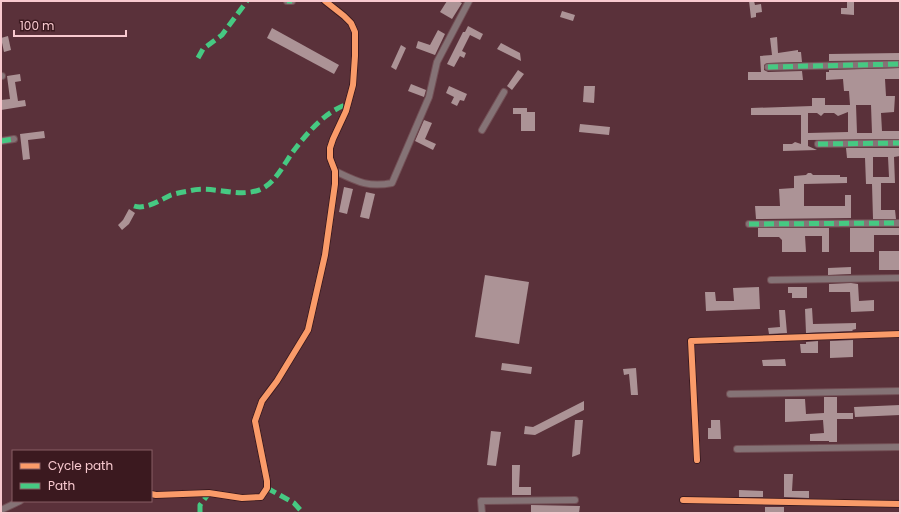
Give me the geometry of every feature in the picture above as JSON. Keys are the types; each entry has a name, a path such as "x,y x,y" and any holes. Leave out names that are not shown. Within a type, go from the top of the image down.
{"street":[{"path":"287,1 292,1"},
{"path":"152,494 209,493 242,498 261,497 266,488 267,480 256,421 262,401 277,381 308,330 325,255 335,184 335,171 330,158 330,148 346,111 353,85 355,32 351,23 325,1"},
{"path":"335,171 360,183 381,185 392,183 429,97 437,62 469,1"},
{"path":"768,67 900,64"},
{"path":"482,130 504,92"},
{"path":"1,141 14,139"},
{"path":"818,144 900,143"},
{"path":"749,224 900,223"},
{"path":"772,280 900,278"},
{"path":"697,460 691,341 900,334"},
{"path":"730,394 900,391"},
{"path":"737,449 900,447"},
{"path":"482,513 481,501 575,500"},
{"path":"682,500 900,504"},
{"path":"1,510 18,502"}],"building":[{"path":"447,1 458,1 462,3 452,19 440,12"},
{"path":"749,1 754,1 755,5 761,4 762,12 756,13 756,17 751,18"},
{"path":"847,1 854,1 854,15 841,14 841,8 847,8"},
{"path":"562,11 575,15 573,21 560,17"},
{"path":"468,26 483,34 480,40 470,35 462,51 466,53 464,58 460,56 454,67 447,64 463,32 465,32"},
{"path":"272,28 339,65 334,74 267,38"},
{"path":"438,30 445,34 435,55 416,48 418,41 430,45"},
{"path":"8,36 11,50 4,52 1,38"},
{"path":"777,37 778,53 798,50 798,52 801,52 802,62 768,63 764,65 764,70 768,72 802,71 803,80 748,80 748,72 761,72 760,56 772,55 770,38"},
{"path":"501,43 520,53 521,61 497,49"},
{"path":"401,45 406,48 396,70 391,67"},
{"path":"900,53 900,60 829,61 829,54"},
{"path":"900,68 900,79 885,79 886,96 895,96 894,112 881,113 882,131 900,131 900,139 808,140 808,146 817,150 783,151 783,144 792,144 795,142 801,144 801,115 751,115 751,108 812,106 812,98 825,98 825,105 850,105 849,91 844,91 843,79 826,80 826,72 829,72 829,70","holes":["856,105 871,105 872,133 857,133","848,112 848,132 808,133 808,113 817,113 821,116 824,113 834,113 838,116"]},
{"path":"518,70 524,74 512,90 507,86"},
{"path":"20,74 21,81 15,82 18,101 25,100 26,106 1,110 1,100 10,99 7,76"},
{"path":"411,84 426,90 424,97 408,91"},
{"path":"449,86 467,94 464,101 460,100 457,106 451,103 454,97 446,93"},
{"path":"584,86 595,86 594,103 583,102"},
{"path":"513,108 527,108 527,112 535,112 535,131 521,131 521,114 513,114"},
{"path":"424,120 432,123 425,139 436,144 433,150 415,141"},
{"path":"580,124 610,127 609,135 579,132"},
{"path":"44,131 45,138 28,140 30,159 23,160 20,134"},
{"path":"846,148 900,148 900,156 894,157 895,183 881,183 881,210 895,210 896,219 873,219 872,184 866,184 865,158 847,158","holes":["873,157 888,157 889,177 873,177"]},
{"path":"808,173 813,175 840,175 840,177 847,177 847,183 804,184 804,206 845,206 845,195 851,195 851,218 756,219 755,206 780,206 779,189 794,188 794,176 806,175"},
{"path":"344,187 353,189 347,214 339,212"},
{"path":"366,192 375,194 369,219 360,217"},
{"path":"129,209 135,213 129,224 122,230 118,225 123,220"},
{"path":"758,228 829,228 829,252 822,252 822,236 805,236 806,252 782,252 782,240 779,237 758,237"},
{"path":"850,228 900,228 900,235 874,235 874,252 850,252"},
{"path":"879,251 900,251 900,270 879,270"},
{"path":"851,267 851,274 828,275 828,268"},
{"path":"485,275 529,282 519,344 475,337"},
{"path":"829,284 858,284 859,301 874,300 874,311 851,312 850,292 829,292"},
{"path":"759,287 760,309 706,311 705,292 715,292 716,301 734,301 733,288"},
{"path":"788,287 807,287 807,298 792,298 792,293 788,293"},
{"path":"812,308 813,324 856,323 856,329 852,330 853,331 806,333 805,309"},
{"path":"779,310 785,310 787,333 769,334 768,328 780,327"},
{"path":"853,340 853,357 830,358 830,341"},
{"path":"818,341 818,353 801,353 800,344"},
{"path":"785,359 786,366 763,366 762,360"},
{"path":"502,363 532,367 531,374 501,370"},
{"path":"636,368 638,395 631,395 629,374 624,375 623,369"},
{"path":"824,397 837,397 837,413 853,413 853,419 837,419 837,442 810,441 810,434 824,433 823,420 785,422 785,399 805,399 806,414 824,413"},
{"path":"584,401 584,410 535,435 524,434 525,426 533,427"},
{"path":"900,405 900,415 855,417 854,407"},
{"path":"575,420 583,420 580,454 572,457"},
{"path":"711,420 720,420 721,439 708,439 708,428 711,428"},
{"path":"491,431 501,432 496,466 487,465"},
{"path":"512,465 520,465 519,487 531,487 531,495 512,495"},
{"path":"784,474 793,474 792,491 809,491 809,498 784,497"},
{"path":"739,490 763,491 763,497 739,497"},
{"path":"531,505 580,506 579,513 531,512"},
{"path":"765,507 784,507 784,513 765,513"}],"marked path":[{"path":"198,58 203,49 222,35 247,1"},
{"path":"287,1 292,1"},
{"path":"768,67 900,64"},
{"path":"134,206 148,206 171,195 197,190 206,189 239,193 256,191 263,188 274,179 295,149 318,122 332,111 348,104"},
{"path":"1,141 14,139"},
{"path":"818,144 900,143"},
{"path":"749,224 900,223"},
{"path":"267,488 294,503 303,513"},
{"path":"200,513 200,505 209,493"}],"cycle path":[{"path":"152,494 209,493 242,498 261,497 267,488 267,481 255,421 262,401 277,381 308,330 325,255 335,184 335,171 330,158 330,148 346,111 353,85 355,32 351,23 325,1"},
{"path":"697,460 691,341 900,334"},
{"path":"683,500 900,504"}]}
